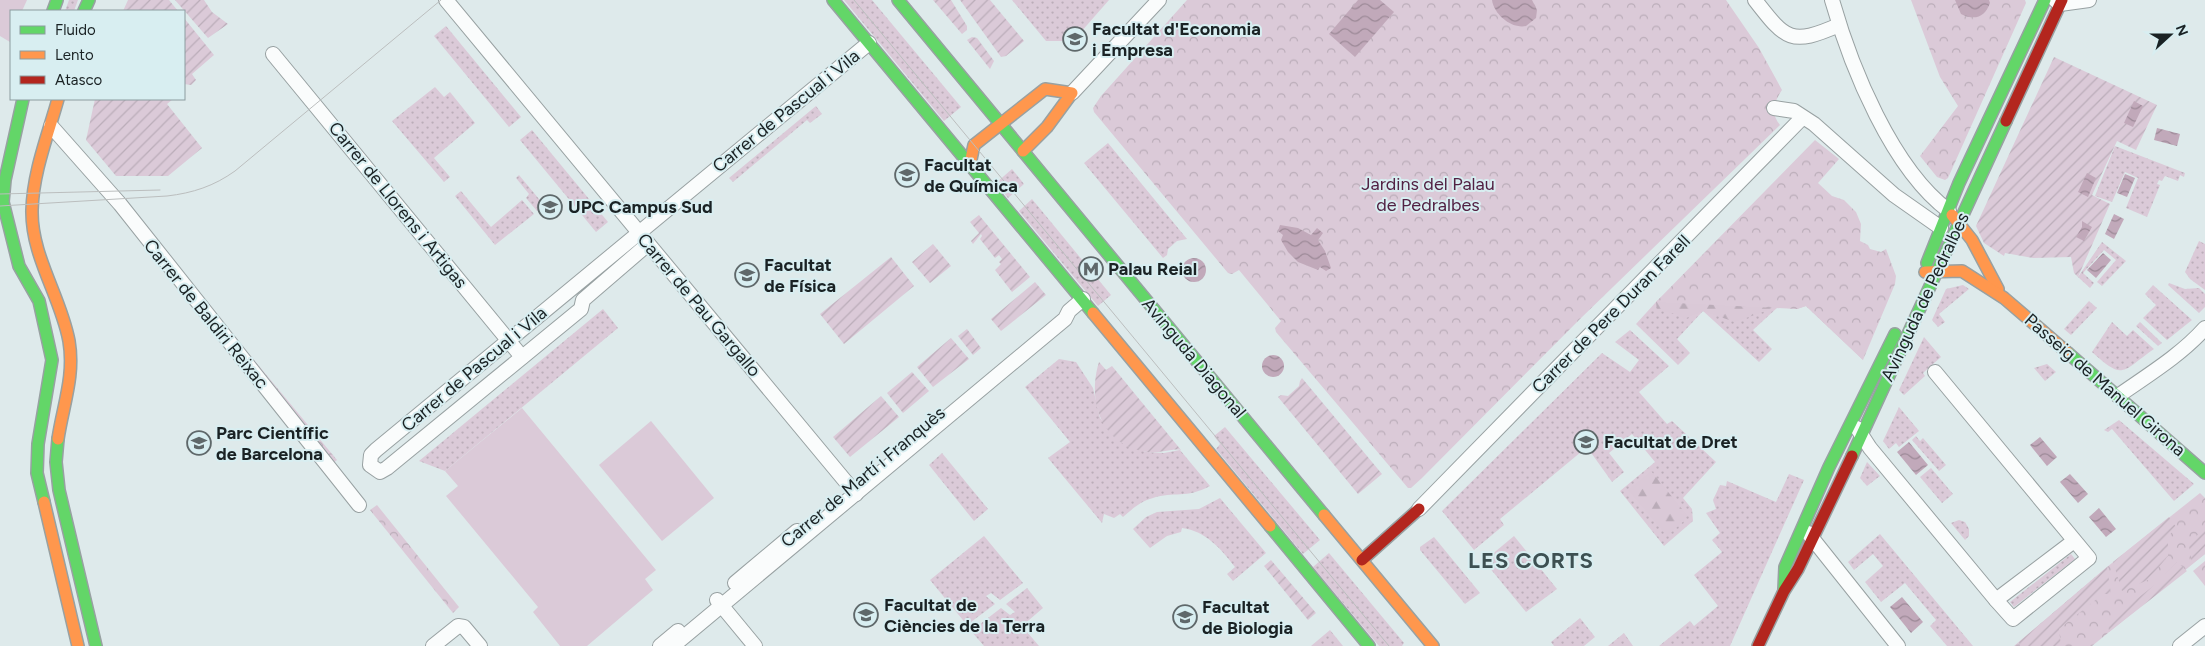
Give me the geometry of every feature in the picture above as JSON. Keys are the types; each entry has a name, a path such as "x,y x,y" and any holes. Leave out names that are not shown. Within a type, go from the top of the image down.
{"street":[{"name":"Carrer de Pau Gargallo","path":"446,0 853,491"},
{"path":"833,0 1369,646"},
{"name":"Avinguda Diagonal","path":"898,0 1433,646"},
{"path":"1023,151 1047,127 1072,93 1159,0"},
{"path":"1755,0 1772,22 1788,35 1802,38 1815,36 1839,25"},
{"path":"1832,0 1839,25 1881,126 1922,187 1960,222 1967,232 1981,262 2004,298"},
{"name":"Avinguda de Pedralbes","path":"1936,271 1921,276 1959,183 2045,0"},
{"path":"2059,1 2090,0"},
{"name":"Avinguda de Pedralbes","path":"1758,646 1784,591 1798,570 1862,434 2059,1"},
{"name":"Carrer de Pascual i Vila","path":"648,244 583,300 581,308 383,471 375,470 370,465 371,455 638,232 869,43"},
{"name":"Carrer de Llorens i Artigas","path":"273,54 522,357"},
{"path":"970,164 974,145 1046,89 1072,93"},
{"path":"23,100 4,180 2,216 10,228 19,266 39,301 51,353 52,370 38,444 38,473 78,646"},
{"path":"58,100 34,193 32,214 40,260 56,294 71,356 71,373 57,444 56,467 61,503 96,646"},
{"path":"1774,108 1794,111 1802,118 1814,124 1912,209 1941,228"},
{"name":"Carrer de Pere Duran Farell","path":"1419,509 1802,118"},
{"name":"Carrer de Baldiri Reixac","path":"51,126 120,204 359,505"},
{"path":"2,216 32,214"},
{"path":"1936,271 1954,266 1962,258 1968,243 1967,232"},
{"path":"1936,271 1962,271 1975,277 2004,298"},
{"path":"572,289 583,300"},
{"name":"Passeig de Manuel Girona","path":"2004,298 2205,473"},
{"name":"Carrer de Martí i Franquès","path":"660,646 719,602 853,491 1059,315 1070,311 1083,300"},
{"name":"Avinguda de Pedralbes","path":"1784,591 1785,567 1851,421 1900,322"},
{"path":"2118,396 2155,370 2197,337 2205,328"},
{"path":"1851,421 1862,434 1870,448 2013,619 2089,558 1936,372"},
{"path":"1362,560 1419,509"},
{"path":"1804,527 1812,540 1898,646"},
{"path":"1996,600 2074,541"},
{"path":"719,602 755,646"},
{"name":"Carrer de Martí i Franquès","path":"674,646 719,602"},
{"path":"434,646 458,626 464,627 480,646"},
{"path":"2180,646 2205,626"}],"green space":[{"path":"0,0 27,0 22,10 10,10 10,42 0,36"},
{"path":"69,0 78,0 74,10 65,10"},
{"path":"128,0 169,0 177,10 123,10"},
{"path":"175,0 204,0 212,12 228,24 208,38"},
{"path":"844,0 872,0 961,107 944,121"},
{"path":"933,0 951,0 967,26 967,30 962,34"},
{"path":"960,0 990,0 1024,41 1006,56 1001,57"},
{"path":"1012,0 1109,0 1073,41 1046,41"},
{"name":"Jardins del Palau de Pedralbes","path":"1187,0 1726,0 1759,48 1782,90 1774,108 1775,116 1780,125 1580,319 1422,478 1411,488 1408,488 1276,332 1275,328 1281,321 1239,270 1232,274 1228,273 1094,112 1093,108 1101,96"},
{"path":"1911,0 2025,0 2026,3 1948,178 1945,180 1937,177 1920,156 1958,106 1940,77"},
{"path":"185,19 214,55 192,74 196,80 191,85 185,84"},
{"path":"446,26 521,117 509,127 434,36"},
{"path":"972,37 977,38 994,61 990,69 967,40"},
{"path":"2054,57 2157,105 2136,150 2117,141 2092,195 2110,204 2078,277 2074,273 2071,257 2033,258 2005,253 2004,256 1984,243 1976,226"},
{"path":"435,87 444,97 450,92 475,123 434,158 450,177 444,182 392,121"},
{"path":"95,100 172,100 167,104 202,148 168,176 116,176 86,140"},
{"path":"816,106 822,114 810,123 807,120 733,182 729,178"},
{"path":"532,130 608,222 596,232 520,140"},
{"path":"1815,140 1839,159 1818,183 1832,196 1844,200 1856,212 1861,224 1860,241 1868,245 1870,249 1881,252 1886,249 1896,276 1895,284 1863,360 1806,306 1797,309 1656,302"},
{"path":"1108,143 1187,239 1177,241 1168,249 1167,255 1163,258 1084,163"},
{"path":"2115,146 2185,173 2184,177 2180,175 2178,181 2165,176 2162,181 2159,180 2157,184 2160,185 2147,217 2126,208 2138,178 2125,172 2112,202 2095,196"},
{"path":"1012,169 1024,184 1008,198 996,183"},
{"path":"519,175 544,205 537,211 526,198 529,194 516,178"},
{"path":"461,191 491,227 522,200 534,214 495,245 455,196"},
{"path":"1032,199 1111,295 1098,306 1019,211"},
{"path":"979,215 1030,277 1012,292 995,270 1001,264 999,262 1002,259 999,255 995,258 980,239 981,234 973,244 971,241 979,233 970,222"},
{"path":"2199,241 2205,244 2205,290 2190,279 2185,272"},
{"path":"2102,242 2126,261 2102,286 2097,282 2116,260 2104,250 2083,273 2094,283 2090,288 2078,277"},
{"path":"1825,243 1863,360 1806,306 1797,309 1778,307 1753,330 1772,349 1759,362 1703,311 1677,339 1690,353 1678,365 1636,324 1656,302"},
{"path":"933,244 951,266 930,283 912,262"},
{"path":"891,257 914,286 844,344 820,314"},
{"path":"1035,282 1046,295 1001,331 991,319"},
{"path":"2169,283 2185,289 2199,288 2205,294 2205,307 2199,313 2168,285"},
{"path":"1963,285 1969,289 1939,314 1945,322 1938,327 1932,320 1946,289"},
{"path":"2153,285 2192,320 2167,340 2143,318 2156,305 2145,294"},
{"path":"1661,297 1804,297 1735,322 1703,311 1684,319 1676,314 1657,310 1656,302"},
{"path":"2089,301 2097,308 2071,335 2064,329"},
{"path":"603,309 618,328 445,471 419,461"},
{"path":"215,313 337,460 332,464"},
{"path":"2112,322 2127,336 2133,330 2154,349 2128,368 2117,370 2111,367 2092,352"},
{"path":"2140,322 2162,343 2158,346 2136,326"},
{"path":"967,329 981,348 973,355 958,336"},
{"path":"1630,330 1669,366 1639,392 1667,424 1672,421 1716,462 1683,498 1692,509 1693,521 1664,546 1620,491 1655,462 1632,434 1609,453 1624,472 1612,482 1587,447 1500,519 1504,525 1474,550 1442,511 1602,353 1630,372 1639,360 1615,342"},
{"path":"1924,337 1941,357 1923,373 1925,376 1904,395 1899,390"},
{"path":"951,338 969,359 933,387 917,367"},
{"path":"1059,359 1076,362 1093,388 1100,418 1121,442 1146,452 1164,453 1180,450 1210,486 1187,494 1167,495 1149,499 1123,517 1120,514 1114,518 1104,514 1102,523 1048,458 1070,442 1025,387"},
{"path":"1099,362 1106,370 1112,366 1181,450 1147,452 1131,448 1108,431 1101,419 1095,392"},
{"path":"2047,364 2056,372 2045,381 2034,368"},
{"path":"912,372 929,391 903,413 887,393"},
{"path":"1302,378 1382,474 1358,494 1278,397 1281,395 1288,396 1299,386"},
{"path":"881,396 899,417 850,457 833,437"},
{"path":"1899,407 1919,431 1899,447 1896,443 1889,449 1883,441"},
{"path":"522,408 656,570 645,579 653,590 587,646 560,646 533,612 538,607 446,496 458,486 445,471"},
{"path":"2119,420 2194,484 2174,501 2112,429 2108,432 2104,430"},
{"path":"651,421 714,498 662,541 599,465"},
{"path":"1225,427 1320,540 1303,554 1216,449 1220,444 1214,436"},
{"path":"1916,436 1920,441 1923,438 1946,465 1939,471 1912,440"},
{"path":"942,453 988,509 974,521 929,465"},
{"path":"1867,462 1880,476 1867,486 1860,478"},
{"path":"1931,468 1953,494 1942,503 1920,477"},
{"path":"1651,471 1687,515 1685,520 1667,536 1628,490"},
{"path":"1789,474 1804,480 1730,646 1659,646 1690,621 1694,626 1718,606 1694,575 1722,552 1712,540 1720,533 1706,513 1716,509 1713,500 1720,485 1726,486 1727,481 1776,502"},
{"path":"2200,493 2205,498 2205,554 2092,646 2014,646 2107,567"},
{"path":"1220,498 1266,553 1233,581 1227,574 1235,567 1206,537 1182,528 1181,532 1167,536 1150,548 1133,529 1146,517 1157,512 1199,509"},
{"path":"377,505 459,607 453,613 370,510"},
{"path":"2169,517 2176,527 2168,537 2168,556 2148,580 2122,591 2113,562"},
{"path":"1959,520 1965,522 1969,529 1969,536 1965,540 1951,523"},
{"path":"2205,525 2205,554 2192,564 2189,546"},
{"path":"1880,534 1973,646 1947,646 1930,626 1936,620 1905,583 1881,602 1865,582 1883,566 1873,554 1854,570 1848,562"},
{"path":"984,536 1023,583 1000,600 991,593 986,596 995,604 967,625 930,580"},
{"path":"1514,536 1557,589 1526,612 1484,561"},
{"path":"1434,537 1480,593 1465,604 1420,550 1420,547"},
{"path":"1329,553 1404,643 1402,646 1379,646 1313,567"},
{"path":"2071,554 2075,559 2014,607 2010,602"},
{"path":"1271,560 1316,613 1308,620 1264,566"},
{"path":"2205,561 2205,586 2193,571"},
{"path":"2177,562 2187,571 2109,632 2108,621 2156,584"},
{"path":"2107,567 2111,594 2103,594 2059,629 2061,646 2020,646 2019,642"},
{"path":"1027,588 1043,608 1022,626 1039,646 984,646 971,631 1001,608 1010,615 1015,612 1006,604"},
{"path":"1580,618 1595,637 1584,646 1554,646 1551,642"},
{"path":"1330,630 1343,646 1311,646"},
{"path":"1624,633 1633,646 1608,646"}],"water":[{"path":"1358,0 1380,0 1394,12 1355,57 1329,34"},
{"path":"1492,0 1532,0 1537,10 1536,18 1526,26 1510,23 1496,11"},
{"path":"1955,0 1989,0 1990,3 1985,12 1979,16 1971,17 1961,14"},
{"path":"2134,101 2143,106 2133,127 2124,123"},
{"path":"2157,128 2180,134 2177,146 2154,140"},
{"path":"2087,173 2096,178 2088,197 2078,192"},
{"path":"2125,174 2135,178 2127,197 2117,193"},
{"path":"2114,214 2124,219 2114,239 2105,234"},
{"path":"2082,221 2092,227 2084,241 2076,237 2082,227"},
{"path":"1280,225 1298,228 1311,235 1317,228 1323,233 1318,240 1325,251 1331,268 1326,271 1320,267 1318,270 1298,262 1288,252 1281,240 1283,235 1278,231"},
{"path":"2103,253 2111,260 2096,278 2087,270"},
{"path":"1194,258 1202,262 1206,270 1202,278 1194,282 1186,278 1182,270 1186,262"},
{"path":"1273,355 1281,358 1284,366 1281,374 1273,377 1265,374 1262,366 1265,358"},
{"path":"2040,437 2057,457 2047,466 2030,445"},
{"path":"1909,442 1928,465 1916,475 1897,452"},
{"path":"2070,474 2088,494 2078,503 2060,482"},
{"path":"2099,508 2116,529 2106,537 2089,517"},
{"path":"1902,597 1923,622 1911,633 1890,607"}],"tram line":[{"path":"0,206 167,196 186,193 211,185 235,171 441,0"},
{"path":"854,0 1389,646"},
{"path":"0,194 160,190"}],"traffic: fast":[{"path":"53,10 57,0"},
{"path":"84,10 89,0"},
{"path":"833,0 1093,313"},
{"path":"898,0 1324,515"},
{"path":"1927,263 1959,183 2045,0"},
{"path":"23,100 5,180 3,202 19,266 39,301 52,360 38,444 37,473 44,502"},
{"path":"1852,456 2006,121"},
{"path":"1784,589 1785,567 1829,467 1895,334"},
{"path":"2068,353 2205,473"},
{"path":"58,439 56,462 59,490 96,646"},
{"path":"1270,526 1369,646"}],"traffic: slow":[{"path":"970,164 974,145 1045,89 1072,93 1047,127 1023,151"},
{"path":"58,100 38,168 32,210 36,244 60,308 69,341 71,366 58,439"},
{"path":"1952,215 1972,240 1998,289"},
{"path":"1925,272 1962,271 2004,298 2068,353"},
{"path":"1093,313 1270,526"},
{"path":"44,502 78,646"},
{"path":"1324,515 1433,646"}],"traffic: jam":[{"path":"2006,121 2062,0"},
{"path":"1758,646 1784,591 1798,569 1852,456"},
{"path":"1362,560 1419,509"}],"place":[{"name":"Facultat d'Economia i Empresa","path":"1075,39"},
{"name":"Facultat de Química","path":"907,175"},
{"name":"UPC Campus Sud","path":"550,207"},
{"name":"Palau Reial","path":"1091,269"},
{"name":"Facultat de Física","path":"747,275"},
{"name":"Facultat de Dret","path":"1586,442"},
{"name":"Parc Científic de Barcelona","path":"199,443"},
{"name":"Facultat de Ciències de la Terra","path":"866,615"},
{"name":"Facultat de Biologia","path":"1185,617"}],"district":[{"name":"LES CORTS","path":"1531,560"}]}
